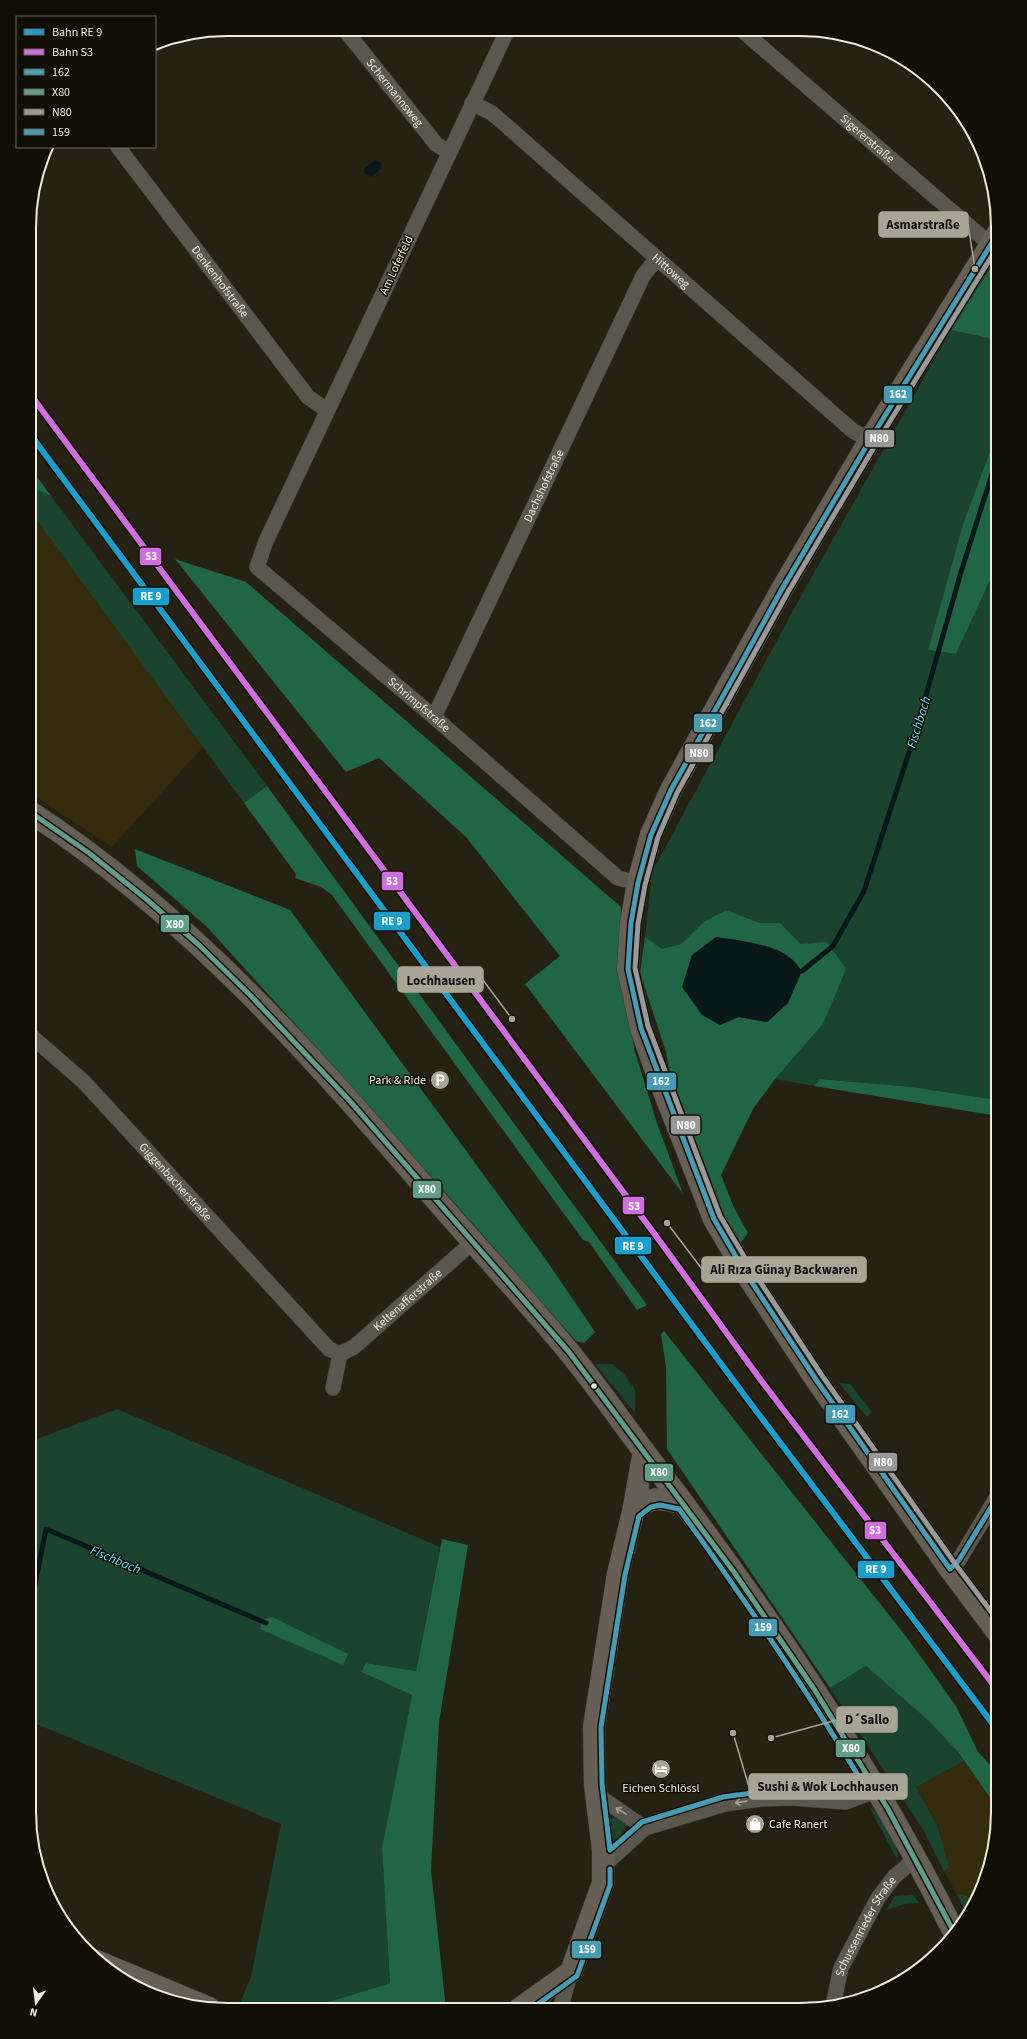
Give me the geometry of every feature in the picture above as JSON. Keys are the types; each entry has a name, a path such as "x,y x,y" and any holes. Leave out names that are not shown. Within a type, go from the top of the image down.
{"main road":[{"path":"991,244 870,440 782,589 671,790 651,835 638,883 631,923 628,969 642,1028 656,1071 714,1219 744,1272 817,1382 950,1569 991,1624"},
{"path":"36,816 107,866 137,891 234,979 344,1094 570,1353 684,1503 796,1662 844,1737 915,1859 952,1928"},
{"path":"527,2003 571,1972 603,1883 601,1824 593,1746 594,1727 616,1585 633,1512 644,1451"},
{"path":"633,1512 648,1500 660,1498 684,1503"},
{"path":"123,1972 183,1997"}],"street":[{"name":"Schermannsweg","path":"350,36 436,144 449,152"},
{"name":"Am Loferfeld","path":"286,500 327,410 505,36"},
{"name":"Sigererstraße","path":"749,36 991,237"},
{"name":"Hittoweg","path":"472,103 492,113 853,431 870,440"},
{"name":"Denkenhofstraße","path":"119,148 308,397 327,410"},
{"name":"Dachshofstraße","path":"434,717 643,276 657,258"},
{"name":"Schrimpfstraße","path":"286,500 266,541 257,567 434,717 618,878 638,883"},
{"name":"Giggenbacherstraße","path":"36,1040 84,1082 329,1349 340,1354"},
{"name":"Keltenafferstraße","path":"340,1354 354,1347 473,1242"},
{"path":"332,1388 340,1354"},
{"path":"950,1569 959,1560 991,1507"},
{"path":"603,1866 645,1828 725,1804 760,1799 791,1798 846,1802 875,1791"},
{"path":"597,1795 645,1828"},
{"name":"Schussenrieder Straße","path":"834,1999 841,1968 878,1898 894,1877 915,1859"},
{"path":"562,2003 571,1972"}],"shaded area":[{"path":"375,160 382,163 381,169 371,177 364,172 365,168"},
{"path":"36,519 204,746 112,847 36,797"},
{"path":"716,937 754,943 774,949 791,958 802,971 788,1003 767,1022 739,1017 720,1025 702,1015 682,987 692,955"},
{"path":"964,1761 991,1799 991,1824 987,1849 981,1873 970,1899 957,1895 944,1871 949,1867 938,1827 916,1787"}],"green space":[{"path":"991,267 991,339 951,330"},
{"path":"951,330 991,339 991,449 963,524 928,650 956,654 991,578 991,1099 912,1087 821,1079 814,1086 775,1079 823,1024 801,944 780,923 760,923 726,910 705,921 681,944 662,949 645,937 652,872 801,596"},
{"path":"991,449 991,578 956,654 928,650 963,524"},
{"path":"36,475 51,496 36,490"},
{"path":"36,490 51,496 267,786 244,803 36,519"},
{"path":"175,559 246,582 621,907 621,972 635,1052 657,1123 683,1194 525,984 560,956 466,837 379,758 346,772"},
{"path":"267,786 647,1305 637,1310 589,1242 583,1240 332,895 321,887 295,878 296,874 244,803"},
{"path":"135,849 290,910 549,1264 595,1332 584,1343 576,1341 346,1080 206,926 137,866"},
{"path":"726,910 760,923 780,923 801,944 827,942 846,969 823,1024 775,1079 753,1109 721,1175 734,1208 748,1233 739,1245 710,1186 672,1085 666,1052 640,973 645,937 662,949 681,944 705,921","holes":["788,1003 767,1022 739,1017"]},
{"path":"820,1079 912,1087 991,1099 991,1115 814,1086"},
{"path":"664,1331 908,1639 956,1706 978,1752 991,1766 991,1799 958,1752 928,1720 866,1666 830,1688 667,1449 666,1367 661,1334"},
{"path":"595,1364 612,1364 624,1374 635,1390 635,1413"},
{"path":"839,1383 850,1384 872,1412 867,1417"},
{"path":"117,1409 440,1547 416,1671 366,1663 361,1672 412,1695 382,1848 390,1983 325,2003 240,2003 251,1977 281,1824 36,1724 36,1439"},
{"path":"442,1539 468,1545 439,1722 431,1870 445,2003 325,2003 390,1983 382,1848 412,1695 361,1672 366,1663 416,1671"},
{"path":"272,1617 348,1654 343,1665 260,1629 264,1619"},
{"path":"866,1666 931,1722 954,1747 964,1761 916,1787 938,1827 949,1867 944,1871 925,1833 830,1688"},
{"path":"869,1807 880,1817 889,1831 896,1847 898,1861"},
{"path":"614,1817 625,1819 628,1824 619,1838 614,1840 611,1820"},
{"path":"913,1895 919,1903 905,1904 886,1910 895,1896"},
{"path":"957,1895 967,1896 970,1899 964,1909"},
{"path":"553,1994 551,2003 542,2003"}],"waterway":[{"name":"Fischbach","path":"802,971 833,946 864,891 914,737 961,572 991,477"},
{"name":"Fischbach","path":"36,1580 46,1529 266,1623"}],"transit line":[{"name":"162","path":"950,1569 817,1381 745,1272 714,1219 641,1028 628,969 631,923 638,883 651,835 671,790 782,589 870,440 991,244"},
{"name":"N80","path":"991,257 876,444 788,592 677,793 658,837 645,885 638,924 635,968 648,1026 720,1216 751,1268 823,1377 956,1565 991,1612"},
{"path":"36,442 754,1408 991,1722"},
{"name":"X80","path":"36,816 89,853 145,898 199,945 250,995 349,1100 569,1352 734,1572 814,1689 888,1809 952,1928"},
{"name":"159","path":"660,1505 679,1509 775,1646 865,1787 845,1795 791,1791 759,1792 723,1797 642,1822 610,1850 602,1784 601,1727 625,1575 639,1516 651,1507 660,1505"},
{"name":"162","path":"950,1569 959,1560 991,1507"},
{"name":"159","path":"539,2003 577,1976 610,1885 610,1869"}],"rail line":[{"name":"S3","path":"36,402 659,1240 760,1379 991,1682"}],"place":[{"name":"Asmarstraße","path":"975,269"},
{"name":"Lochhausen","path":"512,1019"},
{"name":"Park & Ride","path":"440,1080"},
{"name":"Ali Rıza Günay Backwaren","path":"667,1223"},
{"name":"Sushi & Wok Lochhausen","path":"733,1733"},
{"name":"D´Sallo","path":"771,1738"},
{"name":"Eichen Schlössl","path":"661,1769"},
{"name":"Cafe Ranert","path":"755,1824"}]}
